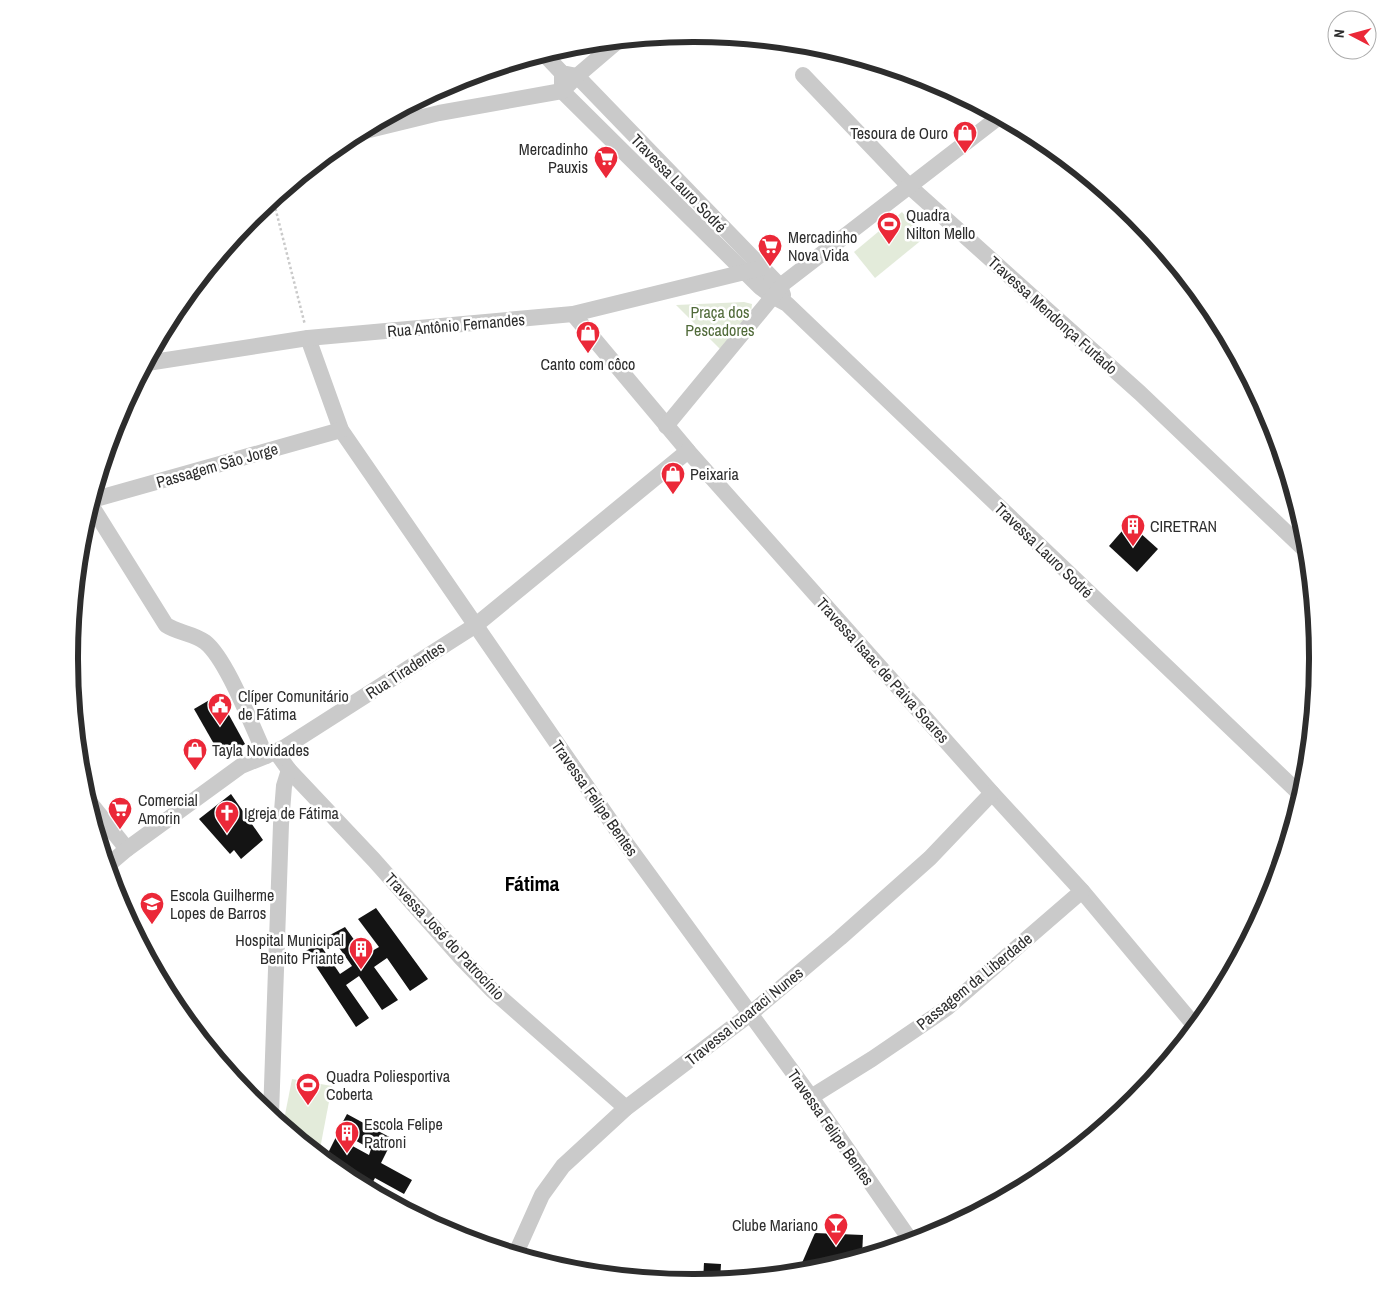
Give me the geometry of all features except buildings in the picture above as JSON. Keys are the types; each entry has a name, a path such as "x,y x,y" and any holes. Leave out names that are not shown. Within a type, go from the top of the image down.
{"street":[{"path":"384,126 438,113 562,91 570,75 607,49"},
{"name":"Travessa Lauro Sodré","path":"550,59 570,75 772,290 1295,789"},
{"name":"Travessa Mendonça Furtado","path":"803,75 909,186 1140,393 1298,543"},
{"name":"Travessa Lauro Sodré","path":"562,91 754,271"},
{"path":"666,426 772,290 994,121"},
{"name":"Rua Antônio Fernandes","path":"154,362 308,338 572,314 754,271"},
{"name":"Travessa Isaac de Paiva Soares","path":"572,314 666,426 992,794 1082,892 1191,1020"},
{"name":"Travessa Felipe Bentes","path":"308,338 341,430 625,842 812,1097 906,1235"},
{"name":"Passagem São Jorge","path":"99,498 341,430"},
{"name":"Rua Tiradentes","path":"113,861 126,849 241,766 271,754 476,625 688,451"},
{"name":"Travessa José do Patrocínio","path":"96,513 166,625 199,638 207,644 224,667 271,754 289,770 374,860 492,990 626,1108"},
{"path":"271,1105 281,824 284,786 289,770"},
{"name":"Travessa Icoaraci Nunes","path":"518,1248 542,1195 563,1166 626,1108 750,1014 840,938 930,858 992,794"},
{"path":"98,813 126,849"},
{"name":"Passagem da Liberdade","path":"812,1097 947,1008 1082,892"}],"path":[{"path":"275,207 308,338"}],"green space":[{"name":"Quadra Nilton Mello","path":"902,212 924,238 875,278 854,252"},
{"name":"Praça dos Pescadores","path":"744,302 752,304 751,312 720,349 676,305"},
{"name":"Quadra Poliesportiva Coberta","path":"292,1079 332,1086 320,1147 284,1118"}],"place":[{"name":"Tesoura de Ouro","path":"965,154"},
{"name":"Mercadinho Pauxis","path":"606,179"},
{"name":"Quadra Nilton Mello","path":"889,245"},
{"name":"Mercadinho Nova Vida","path":"770,267"},
{"name":"Canto com côco","path":"588,354"},
{"name":"Peixaria","path":"673,495"},
{"name":"CIRETRAN","path":"1133,547"},
{"name":"Clíper Comunitário de Fátima","path":"220,726"},
{"name":"Tayla Novidades","path":"195,771"},
{"name":"Comercial Amorin","path":"120,830"},
{"name":"Igreja de Fátima","path":"227,834"},
{"name":"Escola Guilherme Lopes de Barros","path":"152,925"},
{"name":"Hospital Municipal Benito Priante","path":"361,970"},
{"name":"Quadra Poliesportiva Coberta","path":"308,1106"},
{"name":"Escola Felipe Patroni","path":"347,1154"},
{"name":"Clube Mariano","path":"836,1246"}],"district":[{"name":"Fátima","path":"532,884"}]}
